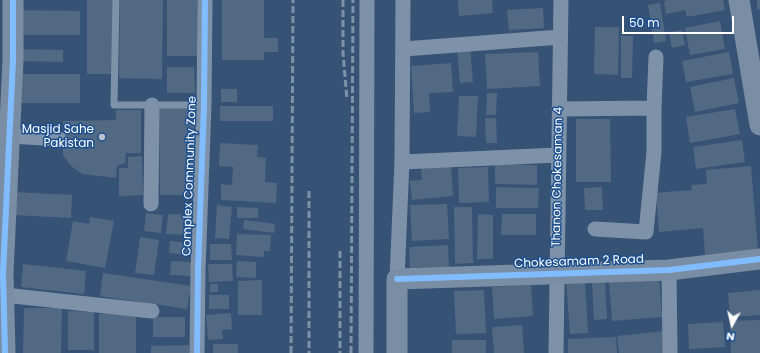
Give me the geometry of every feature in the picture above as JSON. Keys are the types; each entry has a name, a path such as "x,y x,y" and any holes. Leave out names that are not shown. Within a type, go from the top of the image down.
{"street":[{"path":"5,353 2,273 10,136 7,60 13,0"},
{"name":"Complex Community Zone","path":"197,353 198,270 204,105 205,0"},
{"path":"366,353 367,0"},
{"path":"396,353 397,279 402,162 404,49 403,0"},
{"name":"Thanon Chokesaman 4","path":"556,353 560,0"},
{"path":"739,0 760,125"},
{"path":"404,49 560,37"},
{"path":"595,229 646,232 654,152 656,57"},
{"path":"151,204 152,105"},
{"path":"559,109 654,108"},
{"path":"10,136 59,139"},
{"path":"402,162 558,155"},
{"name":"Chokesamam 2 Road","path":"397,279 668,270 760,259"},
{"path":"668,270 670,353"},
{"path":"4,295 152,311"}],"lane":[{"path":"116,0 114,105 204,105"}],"building":[{"path":"87,0 113,0 113,74 87,74"},
{"path":"120,0 163,0 162,79 119,78"},
{"path":"167,0 197,0 197,56 167,56"},
{"path":"222,0 264,0 264,38 278,38 278,52 264,52 264,60 222,60"},
{"path":"458,0 492,0 493,13 459,16"},
{"path":"723,0 725,10 687,17 685,10 666,14 664,1"},
{"path":"757,0 760,0 760,9 757,10"},
{"path":"660,3 666,41 654,43 648,5"},
{"path":"543,8 544,28 509,30 507,10"},
{"path":"17,10 80,11 80,35 17,35"},
{"path":"720,21 725,49 690,55 685,28"},
{"path":"595,27 619,27 618,75 594,74"},
{"path":"682,30 685,45 672,48 669,32"},
{"path":"621,36 633,36 632,78 621,78"},
{"path":"470,48 473,82 460,83 457,49"},
{"path":"20,49 63,50 63,62 19,61"},
{"path":"538,52 540,86 487,89 485,54"},
{"path":"729,52 733,74 686,82 682,61"},
{"path":"451,63 453,92 429,93 430,112 414,113 411,66"},
{"path":"167,67 194,67 195,93 167,93"},
{"path":"16,74 80,74 80,103 16,103"},
{"path":"734,78 739,103 695,112 690,87"},
{"path":"221,89 237,89 237,102 221,102"},
{"path":"487,93 497,93 496,115 486,115"},
{"path":"459,96 478,96 476,137 457,136"},
{"path":"194,104 194,195 160,195 159,105"},
{"path":"220,106 273,106 273,121 220,121"},
{"path":"735,109 740,134 690,143 686,117"},
{"name":"Masjid Sahe Pakistan","path":"116,110 141,110 141,153 126,153 125,163 117,166 116,178 82,174 71,166 63,155 63,121 116,120"},
{"path":"485,118 496,118 497,143 486,143"},
{"path":"576,119 610,119 611,182 576,182"},
{"path":"742,140 745,162 696,169 693,147"},
{"path":"220,143 258,145 257,157 266,158 265,182 277,183 276,203 221,200 221,184 232,185 233,167 219,166"},
{"path":"142,156 143,195 119,196 119,168 128,168 128,157"},
{"path":"495,164 537,165 537,185 495,184"},
{"path":"451,165 453,196 412,200 410,181 422,180 421,167"},
{"path":"751,166 758,250 705,255 703,228 659,232 656,193 692,190 691,185 707,184 706,170"},
{"path":"488,167 489,202 459,203 458,168"},
{"path":"496,187 539,188 538,208 496,208"},
{"path":"602,187 603,210 585,210 584,188"},
{"path":"14,192 72,195 71,218 13,215"},
{"path":"447,204 449,239 412,241 410,205"},
{"path":"217,205 232,207 229,239 215,238"},
{"path":"237,207 258,208 258,218 237,218"},
{"path":"454,207 472,207 473,263 455,264"},
{"path":"146,213 163,215 161,233 144,231"},
{"path":"168,214 191,215 190,235 166,234"},
{"path":"478,214 493,215 493,259 477,259"},
{"path":"502,214 536,214 536,235 501,235"},
{"path":"90,217 114,221 105,268 66,261 73,221 89,224"},
{"path":"244,220 275,224 274,233 243,229"},
{"path":"237,234 271,235 270,251 264,251 264,257 236,255"},
{"path":"140,237 159,240 154,275 135,273"},
{"path":"170,241 191,243 190,255 169,253"},
{"path":"210,244 231,244 232,260 210,260"},
{"path":"448,245 449,267 410,268 409,247"},
{"path":"171,261 193,262 192,276 170,275"},
{"path":"237,261 256,262 256,278 236,277"},
{"path":"23,264 86,271 84,294 21,287"},
{"path":"208,264 232,264 233,281 209,282"},
{"path":"103,273 191,286 187,309 100,296"},
{"path":"659,278 662,317 612,321 609,282"},
{"path":"262,280 262,315 238,315 238,281"},
{"path":"585,280 588,333 570,334 566,281"},
{"path":"592,281 605,281 607,319 594,320"},
{"path":"210,284 218,284 218,292 210,292"},
{"path":"531,285 533,316 494,319 492,287"},
{"path":"484,290 486,333 456,334 454,291"},
{"path":"760,290 760,315 730,317 728,293"},
{"path":"209,295 229,295 229,309 209,309"},
{"path":"24,308 62,308 61,353 23,353"},
{"path":"68,311 94,312 94,350 68,350"},
{"path":"136,313 136,353 99,353 99,314"},
{"path":"231,313 232,329 222,330 223,339 208,340 206,315"},
{"path":"153,317 185,317 185,337 153,337"},
{"path":"760,320 760,353 731,353 730,321"},
{"path":"723,322 725,347 689,349 688,324"},
{"path":"522,325 524,353 494,353 492,327"},
{"path":"664,331 667,353 619,353 617,336"},
{"path":"616,337 617,353 568,353 568,339"},
{"path":"452,340 486,340 486,353 452,353"},
{"path":"213,344 238,344 238,353 213,353"},
{"path":"189,345 190,353 151,353 151,346"}],"railway":[{"path":"291,353 293,0"},
{"path":"343,0 343,53 347,100"},
{"path":"351,353 353,0"},
{"path":"309,191 309,353"},
{"path":"340,251 340,353"}],"cycle path":[{"path":"5,353 3,273 13,60 13,0"},
{"path":"197,353 198,270 204,105 205,0"},
{"path":"397,279 669,270 760,259"}],"place":[{"name":"Masjid Sahe Pakistan","path":"102,137"}]}
